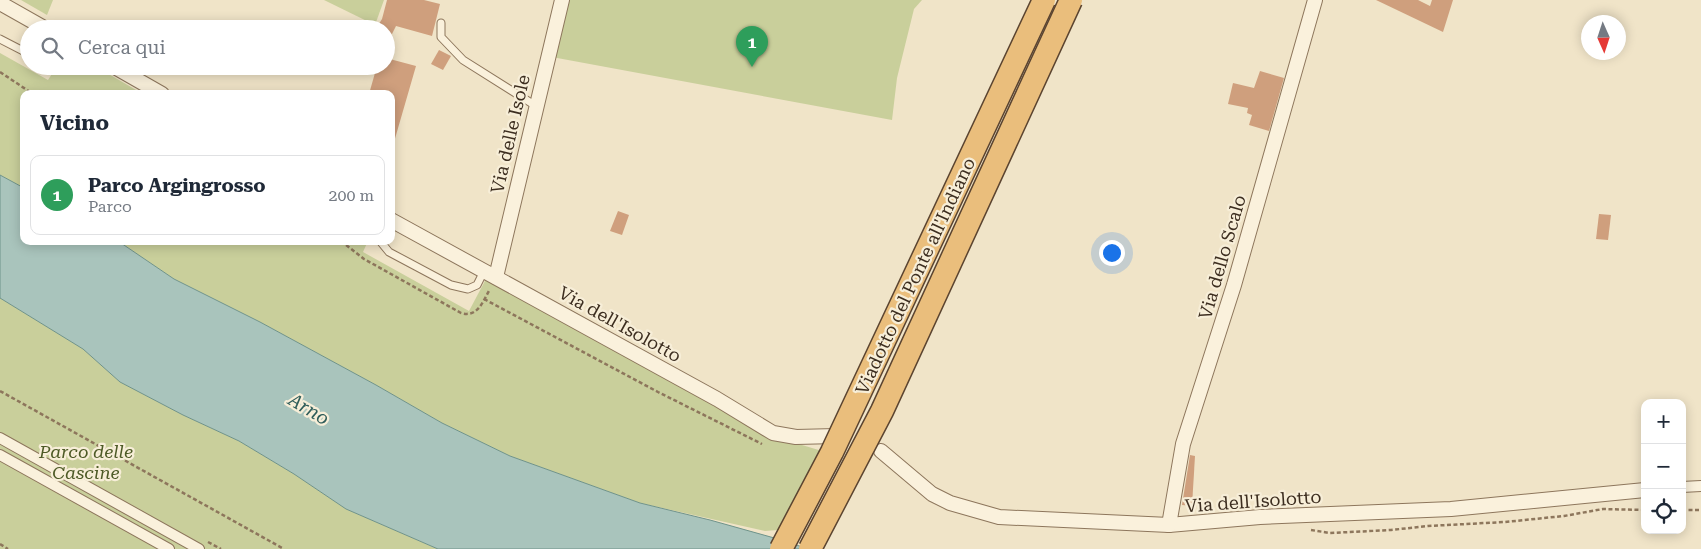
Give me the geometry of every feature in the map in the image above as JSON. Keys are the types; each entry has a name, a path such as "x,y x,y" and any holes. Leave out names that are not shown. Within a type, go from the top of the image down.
{"highway":[{"name":"Viadotto del Ponte all'Indiano","path":"780,549 832,452 1044,0"},
{"name":"Viadotto del Ponte all'Indiano","path":"810,549 882,411 1070,0"}],"street":[{"name":"Via delle Isole","path":"490,274 536,106 562,0"},
{"name":"Via dello Scalo","path":"1169,525 1183,444 1234,285 1315,0"},
{"path":"0,3 30,20"},
{"path":"129,75 155,90"},
{"name":"Via dell'Isolotto","path":"395,222 709,395 773,433 796,438 836,436"},
{"path":"0,438 199,549"},
{"name":"Via dell'Isolotto","path":"881,451 932,494 950,503 999,517 1169,525 1260,517 1451,510 1641,490"},
{"path":"0,455 169,549"},
{"path":"1686,487 1701,486"}],"lane":[{"path":"441,23 441,37 463,60 536,106"},
{"path":"0,38 20,49"},
{"path":"383,245 389,252 451,285 468,290 490,274"}],"path":[{"path":"0,72 27,90"},
{"path":"346,245 364,259 461,313 468,315 473,314 479,309 484,299 490,274"},
{"path":"484,299 658,392 762,444 769,445"},
{"path":"0,391 284,549"},
{"path":"1686,510 1701,510"},
{"path":"0,544 8,549"}],"green space":[{"path":"21,0 53,0 47,15"},
{"path":"324,0 384,0 377,20 365,20"},
{"path":"555,0 922,0 914,9 897,78 892,120 541,55"},
{"path":"0,53 20,64 20,75 39,75 48,80 51,75 110,75 136,90 20,90 20,186 0,175"},
{"path":"124,245 366,245 363,252 469,311 486,279 772,436 822,451 778,530 765,531 640,503 510,456 442,423 260,322 174,279"},
{"name":"Parco delle Cascine","path":"0,298 83,349 120,382 183,415 239,441 294,474 346,509 438,549 0,549"}],"water":[{"name":"Arno","path":"0,175 20,186 20,245 124,245 174,279 260,322 442,423 510,456 640,503 710,520 808,549 438,549 346,509 294,474 239,441 183,415 120,382 83,349 0,298"}],"building":[{"path":"387,0 424,0 440,4 432,36 396,26 395,28 395,20 382,19"},
{"path":"1376,0 1418,0 1430,6 1432,0 1453,0 1443,32"},
{"path":"439,50 451,56 443,70 431,64"},
{"path":"395,60 416,66 395,139 395,90 370,90 374,75 395,75"},
{"path":"1260,71 1284,78 1269,131 1249,125 1252,115 1247,113 1248,108 1228,104 1233,83 1254,88"},
{"path":"618,211 629,215 622,235 610,231"},
{"path":"1599,214 1611,215 1608,240 1596,239"},
{"path":"1190,455 1195,456 1192,506 1182,505"}],"place":[{"name":"Parco Argingrosso","path":"752,67"}]}
